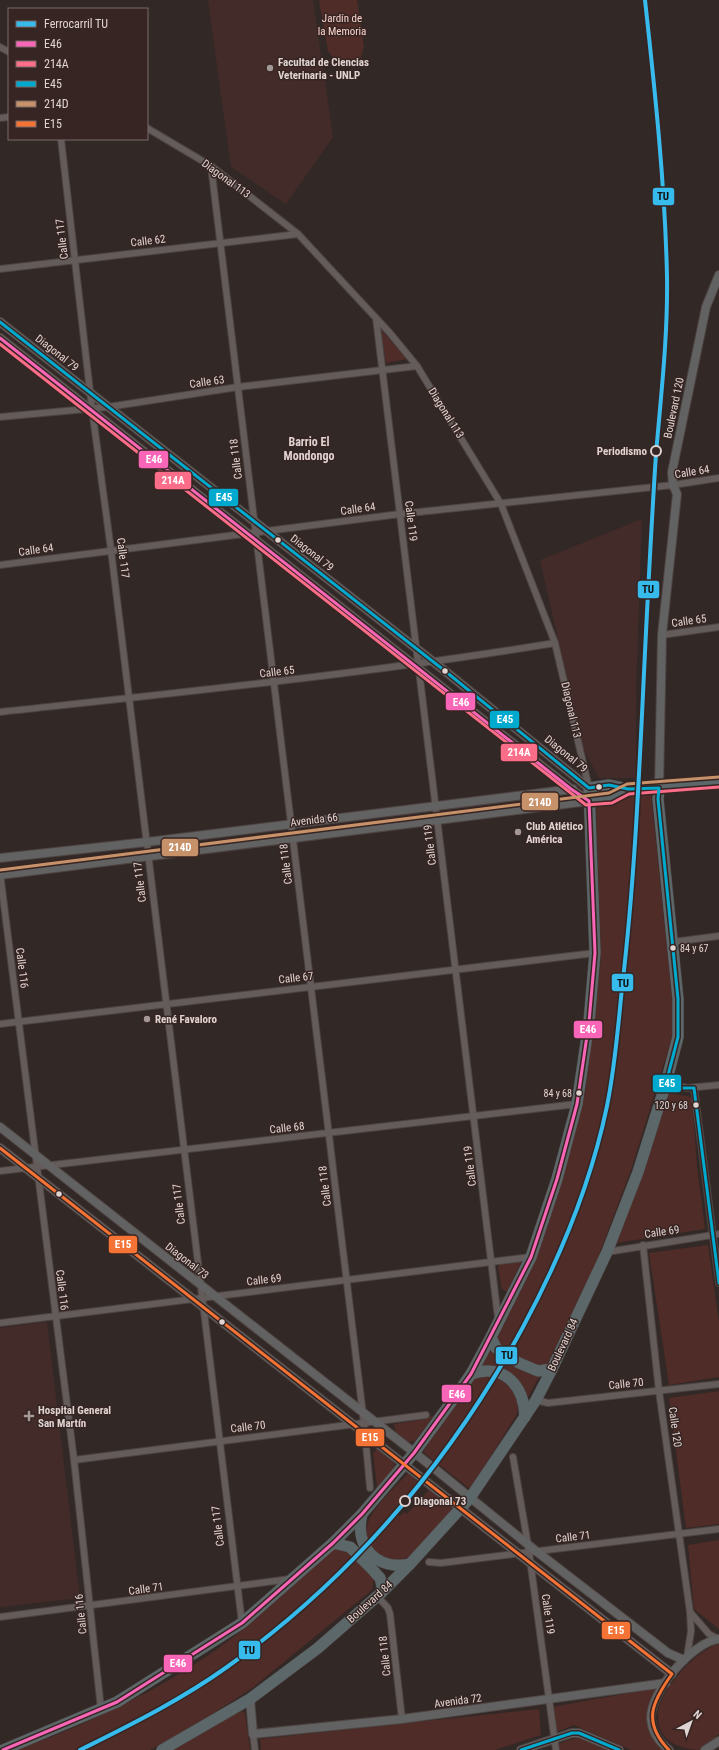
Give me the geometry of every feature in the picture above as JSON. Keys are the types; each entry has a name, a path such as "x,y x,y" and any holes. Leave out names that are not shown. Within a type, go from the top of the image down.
{"highway":[{"name":"Avenida 66","path":"590,788 609,785 628,789 659,788 719,782"},
{"name":"Diagonal 113","path":"589,801 590,788"},
{"name":"Boulevard 84","path":"162,1750 250,1699 318,1648 379,1595 410,1564 470,1498 536,1400 607,1252 638,1172 666,1083 678,1037 678,999 658,799 659,788"},
{"name":"Avenida 66","path":"589,801 611,798 628,789"},
{"path":"3,1750 120,1701 242,1623 333,1543 362,1514 404,1466 456,1397 471,1374 531,1256 557,1179 577,1104 590,1022 595,953 589,801"},
{"path":"491,1337 496,1348 519,1363 538,1371 552,1369"},
{"path":"471,1374 488,1371 498,1373 509,1378 521,1394 525,1417"},
{"path":"362,1514 360,1521 361,1536 366,1548 372,1555 386,1564 402,1566 410,1564"},
{"path":"333,1543 350,1547 380,1578 382,1585 379,1595"}],"main road":[{"name":"Boulevard 120","path":"659,788 662,635 677,494 673,485 672,472 706,307 719,275"},
{"name":"Diagonal 79","path":"0,322 434,662 590,788"},
{"name":"Diagonal 79","path":"0,338 254,535 571,790 589,801"},
{"name":"Avenida 66","path":"0,858 147,842 291,823 590,788"},
{"name":"Avenida 66","path":"0,874 148,857 589,801"},
{"name":"Diagonal 73","path":"0,1127 414,1453 531,1549 668,1653 685,1658"},
{"path":"0,1148 365,1436 672,1674"},
{"path":"669,1750 655,1736 651,1718 656,1700 672,1674 685,1658 704,1644 719,1639"},
{"name":"Avenida 72","path":"253,1734 402,1719 666,1683"},
{"path":"250,1699 253,1734"},
{"path":"521,1750 579,1733 619,1750"},
{"path":"705,1750 717,1745"}],"street":[{"name":"Diagonal 113","path":"148,129 211,166 298,234 406,351 417,366 501,504 555,643 590,788"},
{"name":"Calle 117","path":"61,140 90,393 111,550 242,1623"},
{"name":"Calle 118","path":"211,166 254,521 254,535 274,682 364,1423 370,1488"},
{"name":"Calle 62","path":"0,269 298,234"},
{"name":"Calle 119","path":"376,318 417,666 436,806 499,1321"},
{"name":"Calle 63","path":"0,417 92,409 238,388 417,366"},
{"name":"Calle 64","path":"0,565 111,550 254,535 267,531 400,514 673,485 719,478"},
{"name":"Calle 65","path":"662,635 719,627"},
{"name":"Calle 65","path":"0,712 417,666 555,643"},
{"name":"Calle 116","path":"0,874 74,1460 101,1710"},
{"path":"673,942 719,936"},
{"name":"Calle 67","path":"0,1024 595,953"},
{"path":"666,1083 680,1088 719,1085"},
{"path":"694,1088 716,1234 719,1283"},
{"name":"Calle 68","path":"0,1171 577,1104"},
{"name":"Calle 69","path":"607,1252 716,1234"},
{"name":"Calle 120","path":"643,1245 659,1391 690,1612 691,1631 685,1658"},
{"name":"Calle 69","path":"0,1323 531,1256"},
{"name":"Calle 70","path":"536,1400 548,1402 719,1384"},
{"name":"Calle 70","path":"74,1460 426,1415"},
{"name":"Calle 119","path":"513,1457 531,1549 531,1565 556,1750"},
{"name":"Calle 71","path":"429,1562 441,1563 516,1554 531,1549 719,1529"},
{"name":"Calle 71","path":"0,1617 90,1607 294,1578"},
{"name":"Calle 118","path":"379,1595 388,1608 390,1614 402,1719"},
{"path":"690,1612 709,1634 719,1639"},
{"path":"253,1734 255,1750"}],"shaded area":[{"name":"Facultad de Ciencias Veterinaria - UNLP","path":"208,0 313,0 333,137 286,204 231,167"},
{"path":"642,519 636,691 636,778 599,778 583,749 540,560"},
{"name":"Hospital General San Martín","path":"47,1322 80,1598 0,1607 0,1328"}],"green space":[{"name":"Jardín de la Memoria","path":"319,0 357,0 364,47 360,60 349,65 336,61 328,51"},
{"path":"381,330 407,359 386,363"},
{"path":"651,794 672,1000 672,1038 631,1170 597,1260 547,1365 542,1369 501,1349 496,1339 548,1221 585,1094 601,959 596,807 614,804 630,795"},
{"path":"667,1093 692,1097 697,1166 705,1229 616,1243"},
{"path":"708,1245 719,1322 719,1377 669,1385 649,1253"},
{"path":"522,1260 507,1292 502,1289 498,1267 502,1262"},
{"path":"490,1349 540,1375 528,1397 520,1382 510,1373 489,1366 480,1366"},
{"path":"484,1375 499,1380 510,1387 517,1398 517,1414 470,1489 423,1452 470,1380"},
{"path":"719,1391 719,1524 686,1528 669,1398"},
{"path":"434,1415 415,1441 408,1442 396,1433 394,1424 426,1419"},
{"path":"376,1450 380,1450 393,1460 395,1467 373,1494 377,1486 373,1453"},
{"path":"408,1473 418,1482 395,1511 400,1516 404,1512 407,1514 429,1490 454,1510 425,1543 413,1554 409,1557 394,1560 379,1555 369,1545 366,1534 368,1523 373,1512"},
{"path":"719,1540 719,1629 694,1609 688,1545"},
{"path":"334,1548 344,1549 374,1579 372,1590 251,1689 187,1730 150,1750 15,1750 75,1727 166,1682 221,1646 246,1627"},
{"path":"719,1644 719,1734 702,1750 694,1750 678,1746 666,1738 661,1731 659,1724 658,1715 664,1695 680,1673 690,1663 700,1654"},
{"path":"657,1688 648,1713 648,1720 652,1734 664,1750 631,1750 574,1725 554,1733 552,1707"},
{"path":"240,1709 245,1713 250,1750 169,1750"},
{"path":"539,1709 541,1735 495,1750 261,1750 260,1739"},
{"path":"579,1737 610,1750 558,1750 558,1744"}],"rail line":[{"name":"TU","path":"80,1750 173,1701 227,1667 273,1632 316,1595 357,1556 394,1515 430,1471 463,1425 494,1377 537,1301 562,1247 583,1192 607,1106 618,1032 627,944 637,810 656,454 664,365 667,298 666,242 656,103 645,0"}],"transit line":[{"name":"E45","path":"0,322 445,671 589,788 609,785 628,789 659,788 658,799 678,999 678,1037 666,1083 680,1088 694,1088 719,1283"},
{"name":"E46","path":"0,338 571,789 589,801 595,953 589,1022 577,1104 557,1179 531,1257 471,1374 414,1453 362,1514 333,1543 242,1623 117,1702 3,1750"},
{"name":"214A","path":"0,344 586,805 612,803 629,794 719,787"},
{"name":"214D","path":"0,870 609,793 627,784 719,777"},
{"name":"E15","path":"0,1148 672,1674 659,1694 653,1712 655,1730 669,1750"},
{"name":"E45","path":"521,1750 572,1733 579,1733 619,1750"}],"place":[{"name":"Facultad de Ciencias Veterinaria - UNLP","path":"270,68"},
{"name":"Periodismo","path":"656,451"},
{"name":"Club Atlético América","path":"518,832"},
{"name":"84 y 67","path":"673,948"},
{"name":"René Favaloro","path":"147,1019"},
{"name":"84 y 68","path":"579,1093"},
{"name":"120 y 68","path":"696,1105"},
{"name":"Hospital General San Martín","path":"29,1416"},
{"name":"Diagonal 73","path":"405,1501"}],"district":[{"name":"Barrio El Mondongo","path":"309,449"}]}
